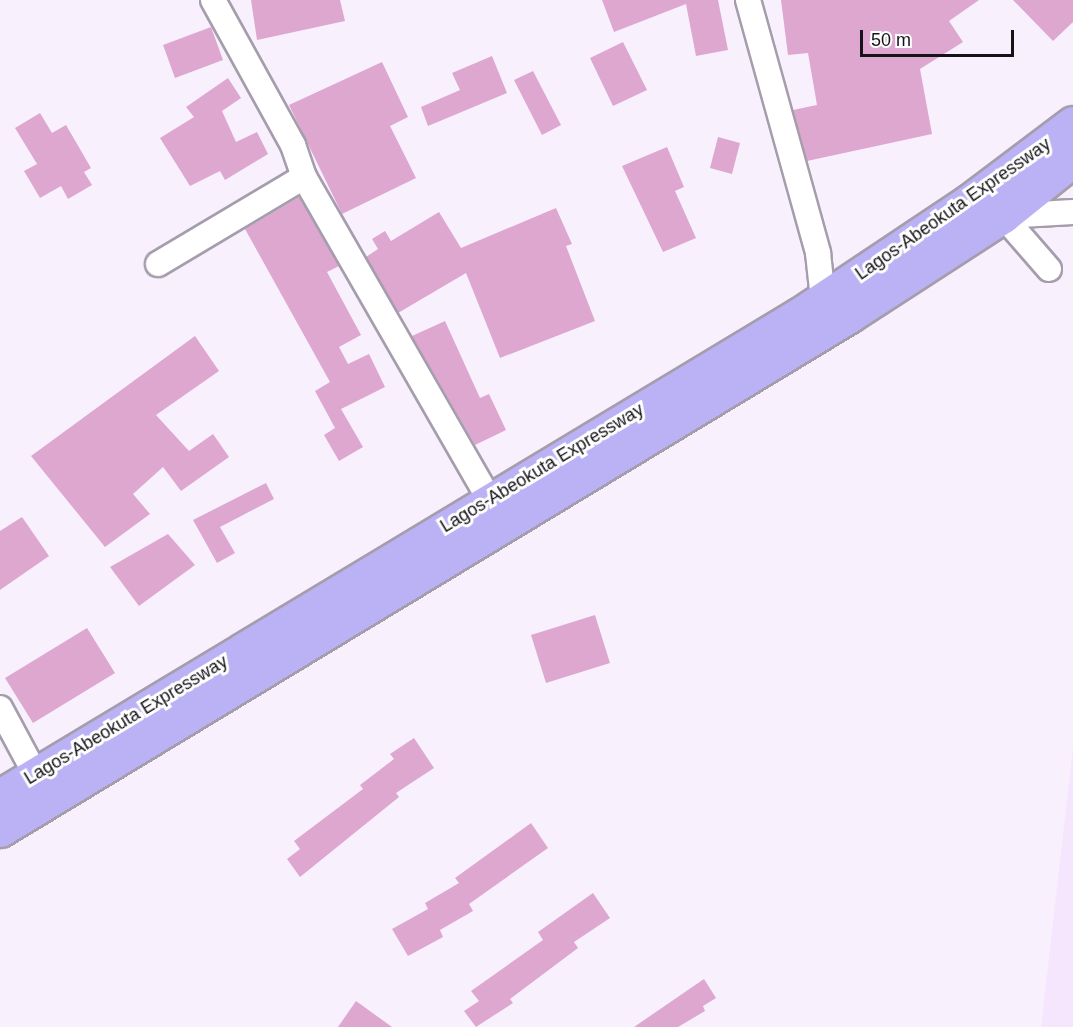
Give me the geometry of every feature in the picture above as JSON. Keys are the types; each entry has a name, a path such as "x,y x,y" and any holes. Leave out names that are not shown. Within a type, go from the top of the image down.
{"highway":[{"name":"Lagos-Abeokuta Expressway","path":"0,796 823,299 968,202 1073,123"},
{"name":"Lagos-Abeokuta Expressway","path":"0,830 849,316 1003,216 1073,160"}],"street":[{"path":"213,0 293,145 304,177 489,499"},
{"path":"748,0 818,254 823,299"},
{"path":"158,264 304,177"},
{"path":"1003,216 1073,212"},
{"path":"1003,216 1048,269"},
{"path":"0,708 36,775"}],"shaded area":[{"path":"1073,747 1073,1027 1041,1027"}],"building":[{"path":"251,0 340,0 345,21 257,40"},
{"path":"602,0 718,0 728,50 696,56 686,4 614,32"},
{"path":"781,0 979,0 949,21 963,42 920,69 932,134 807,161 793,110 817,105 808,53 788,55"},
{"path":"1013,0 1073,0 1073,22 1053,41"},
{"path":"211,27 223,60 175,78 163,45"},
{"path":"623,42 647,90 613,106 590,58"},
{"path":"492,56 507,93 428,126 421,107 460,90 452,73"},
{"path":"382,62 408,117 390,126 416,178 342,214 289,105"},
{"path":"533,71 561,125 542,135 514,80"},
{"path":"228,78 241,98 222,111 236,142 257,132 268,154 225,180 220,171 190,186 160,138 194,117 186,107"},
{"path":"40,113 52,133 66,125 91,168 84,172 92,185 68,199 61,186 40,198 24,171 37,164 15,128"},
{"path":"718,137 740,143 732,174 710,168"},
{"path":"667,147 684,187 675,191 696,238 663,252 622,166"},
{"path":"299,197 339,266 327,272 361,335 339,347 348,364 369,354 385,387 341,409 363,447 339,461 324,435 335,428 315,391 330,382 245,229"},
{"path":"556,208 572,244 566,246 595,321 500,358 466,273 398,313 366,257 378,249 372,239 385,231 391,241 439,212 461,248"},
{"path":"445,321 480,398 489,394 506,430 475,445 412,336"},
{"path":"195,336 219,371 156,415 189,451 213,434 229,457 181,491 163,467 133,494 150,514 105,547 31,456"},
{"path":"266,483 274,499 220,527 235,553 217,563 193,520"},
{"path":"22,517 49,556 0,590 0,531"},
{"path":"168,534 195,565 139,606 110,567"},
{"path":"595,615 610,663 546,683 531,635"},
{"path":"87,628 115,673 33,723 5,678"},
{"path":"414,738 434,768 396,793 399,797 300,877 287,859 300,849 294,841 363,789 360,785 394,759 390,754"},
{"path":"531,823 548,848 469,904 473,911 440,930 443,937 408,956 392,929 428,909 425,903 459,883 455,878"},
{"path":"593,893 610,918 574,942 578,948 510,999 513,1003 476,1027 464,1011 479,1001 471,991 543,940 538,932"},
{"path":"704,979 716,998 703,1006 705,1011 678,1027 634,1027"},
{"path":"356,1001 392,1027 338,1027"}]}
